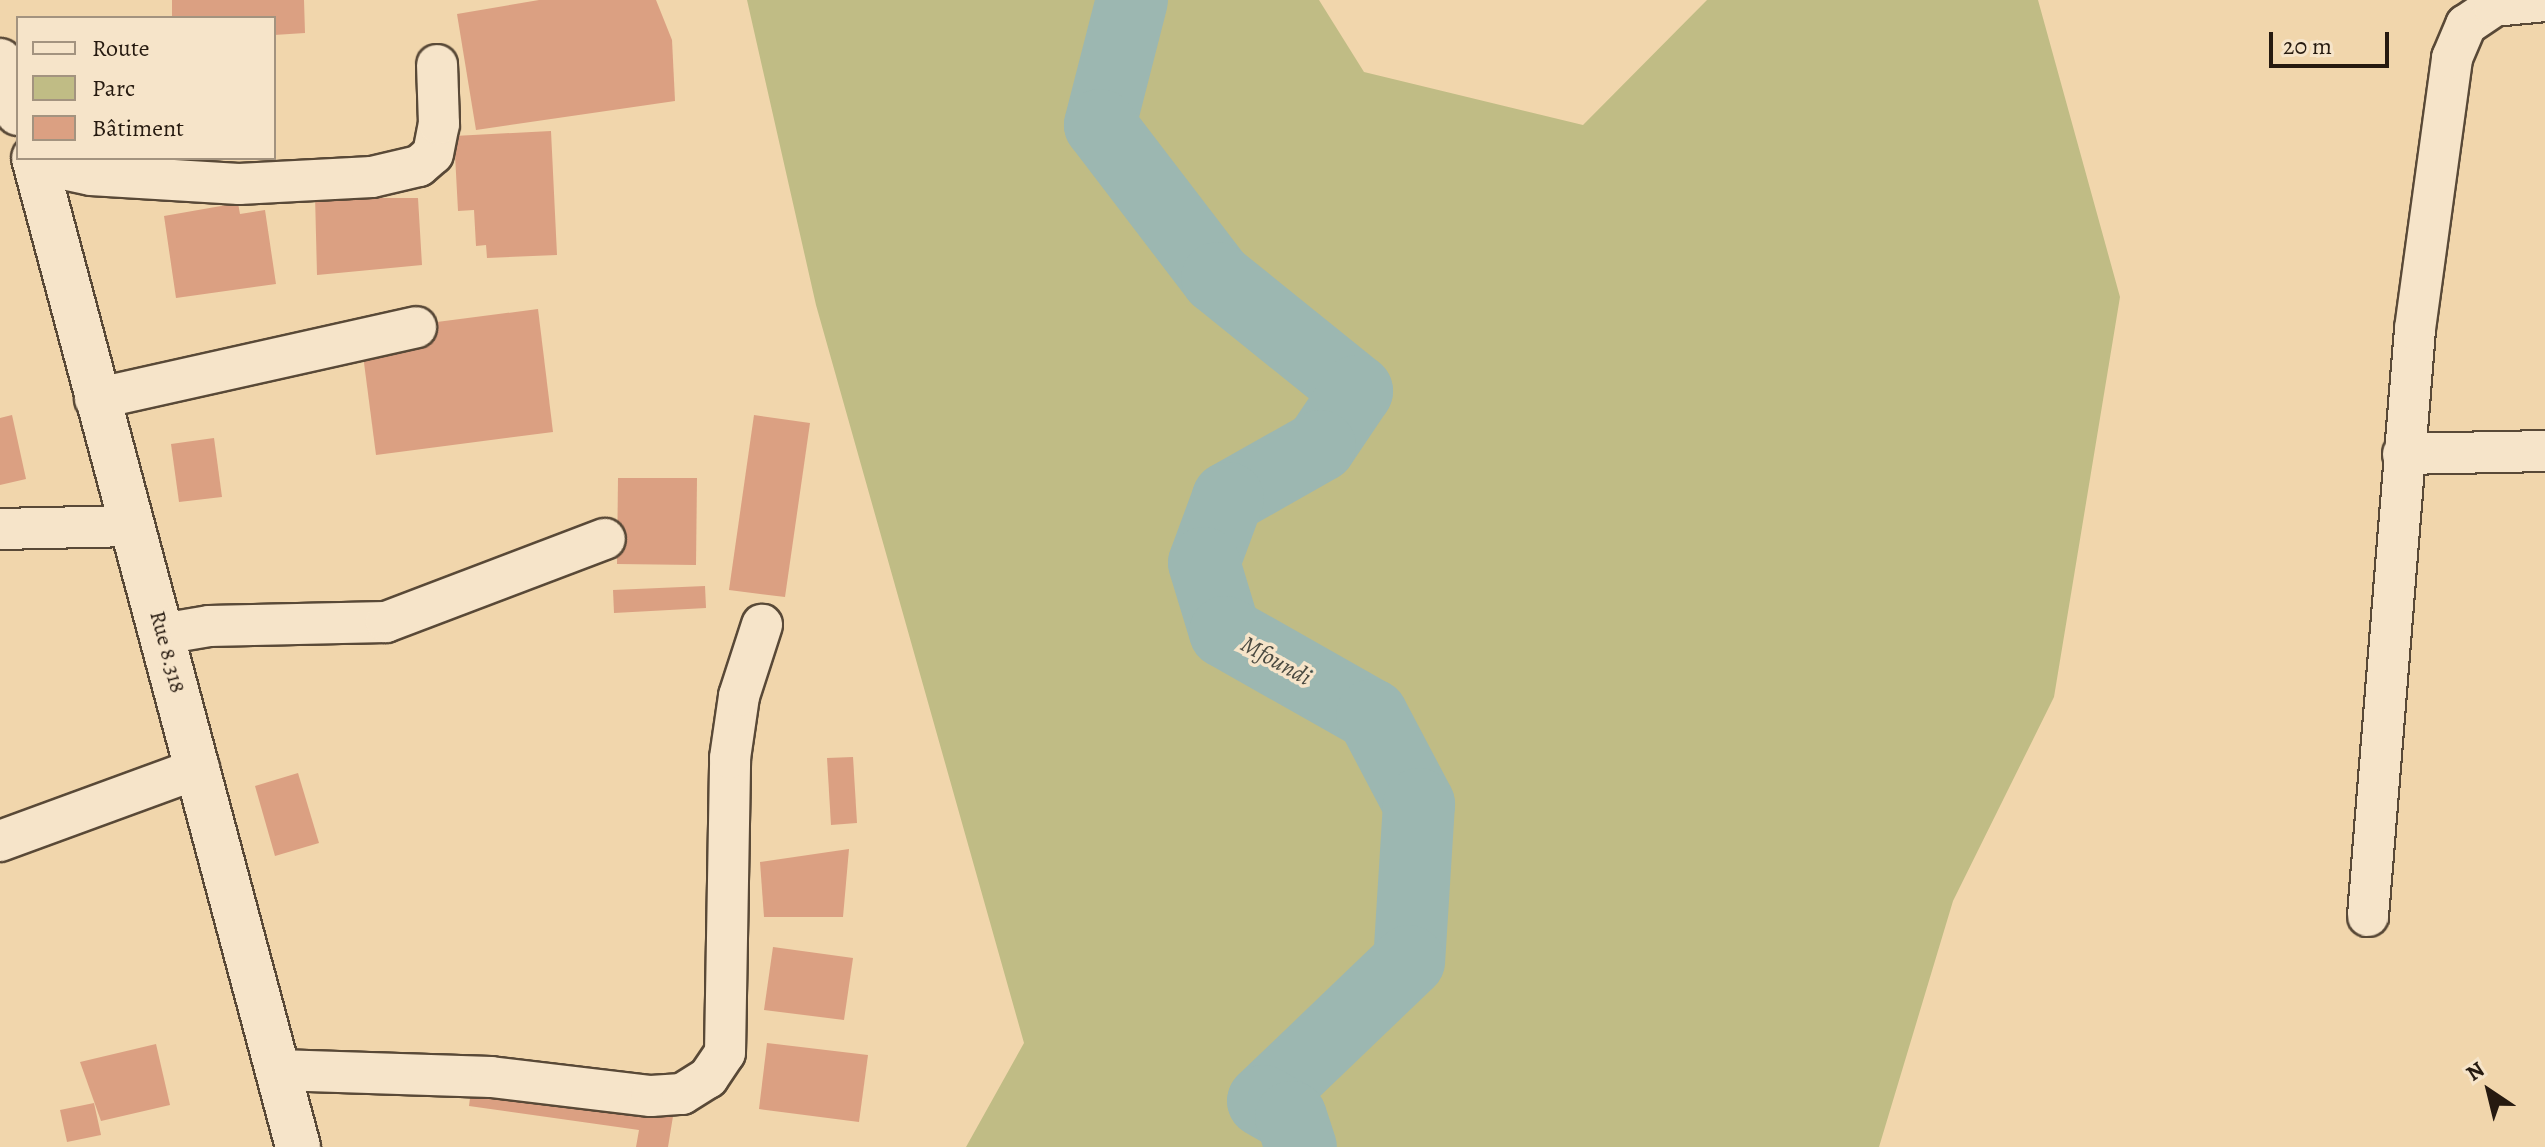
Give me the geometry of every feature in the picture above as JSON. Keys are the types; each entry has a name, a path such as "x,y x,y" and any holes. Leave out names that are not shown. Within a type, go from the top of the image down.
{"main road":[{"path":"0,61 16,107"},
{"name":"Rue 8.318","path":"35,160 95,399 199,768 298,1147"}],"street":[{"path":"2368,916 2403,454 2452,58 2466,25 2494,6 2545,1"},
{"path":"35,160 118,178 239,184 372,177 419,166 433,154 439,124 437,65"},
{"path":"95,399 416,327"},
{"path":"2403,454 2545,451"},
{"path":"0,529 132,526"},
{"path":"162,634 209,626 386,622 605,539"},
{"path":"278,1070 491,1077 651,1096 682,1094 708,1078 725,1053 730,758 739,696 762,625"},
{"path":"0,841 199,768"}],"green space":[{"path":"747,0 1319,0 1364,72 1583,125 1707,0 2038,0 2120,297 2054,697 1953,901 1879,1147 966,1147 1024,1043 816,305"}],"building":[{"path":"172,0 304,0 305,33 276,35 276,16 172,16"},
{"path":"539,0 656,0 672,40 675,101 476,130 457,14"},
{"path":"551,131 557,255 487,258 486,245 476,246 474,210 458,211 454,136"},
{"path":"352,192 352,198 418,198 422,265 317,275 315,195"},
{"path":"238,203 240,214 265,210 276,284 176,298 164,216"},
{"path":"538,309 553,432 376,455 360,332"},
{"path":"12,415 26,479 0,485 0,418"},
{"path":"754,415 810,423 785,597 729,590"},
{"path":"214,438 222,497 179,502 171,444"},
{"path":"618,478 697,478 696,565 617,564"},
{"path":"705,586 706,608 614,613 613,590"},
{"path":"853,757 857,823 831,825 827,758"},
{"path":"298,773 319,843 275,856 255,786"},
{"path":"849,849 843,917 764,917 760,862"},
{"path":"773,947 853,958 844,1020 764,1010"},
{"path":"767,1043 868,1055 859,1122 759,1109"},
{"path":"156,1044 170,1105 101,1121 80,1062"},
{"path":"473,1075 675,1104 668,1147 636,1147 639,1130 469,1106"},
{"path":"94,1103 101,1135 67,1142 60,1110"}],"waterway":[{"name":"Mfoundi","path":"1132,0 1100,125 1217,278 1357,391 1320,446 1228,498 1204,563 1225,632 1372,715 1419,804 1409,961 1263,1101 1291,1117 1301,1147"}]}
